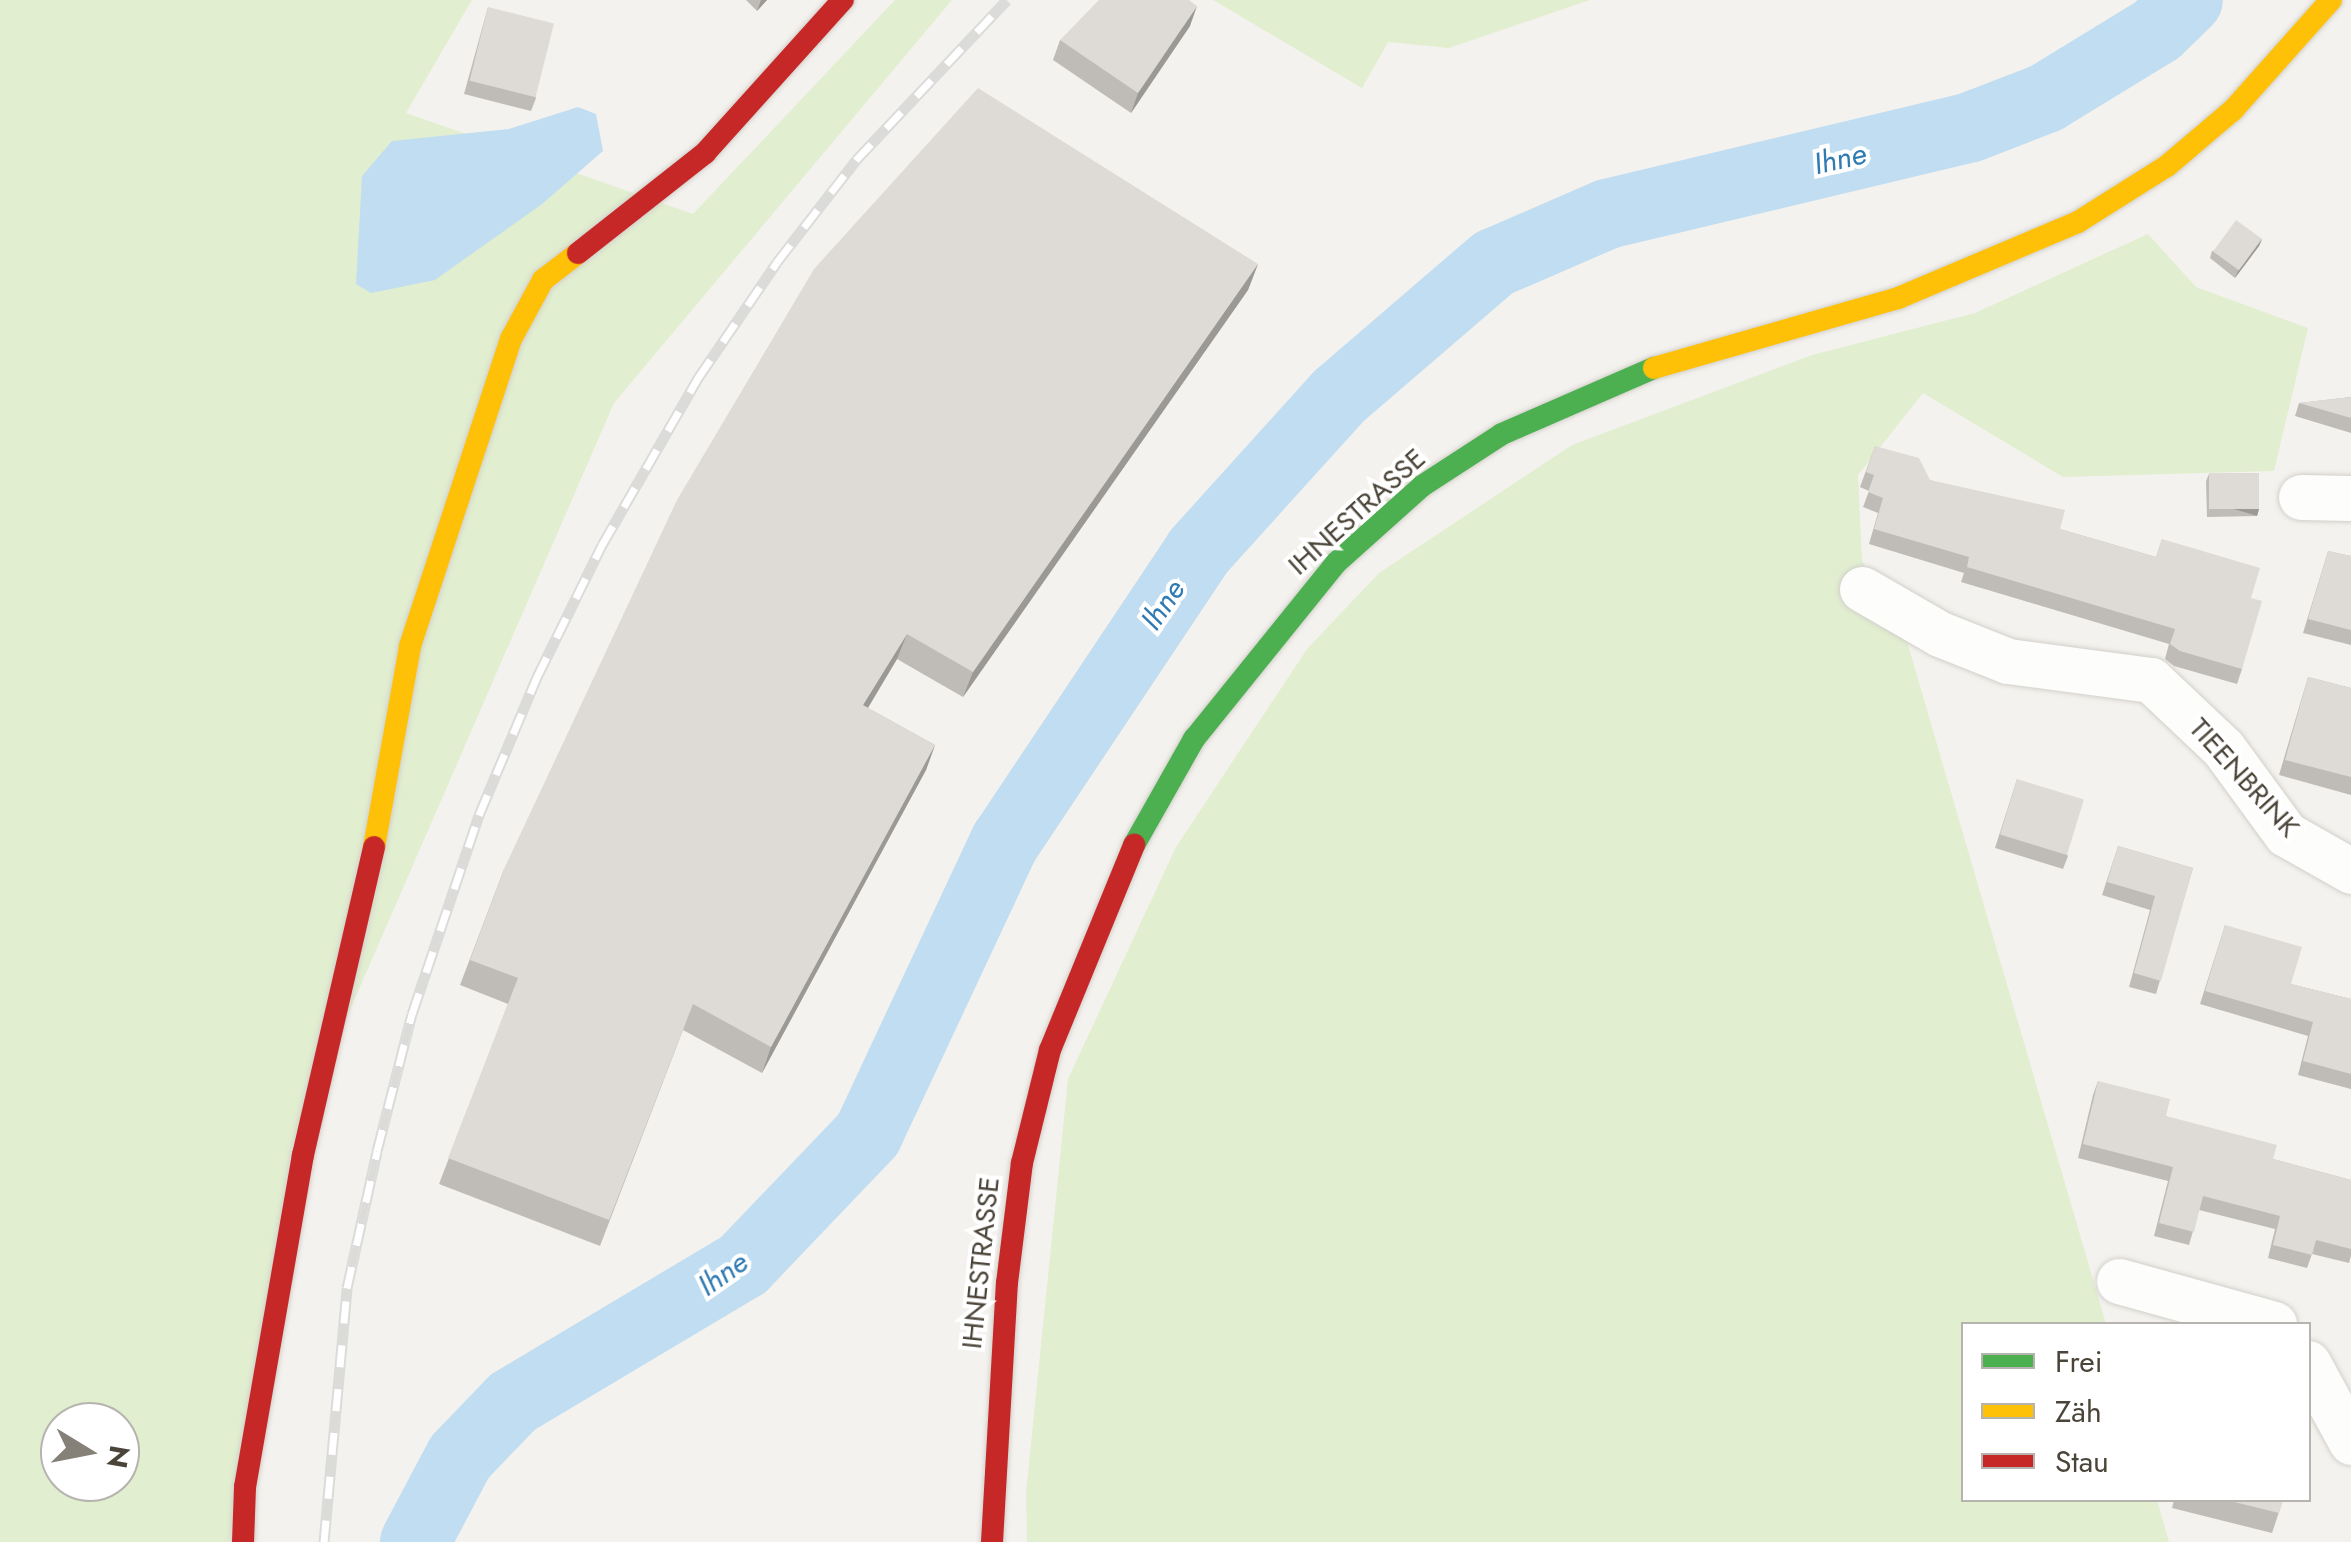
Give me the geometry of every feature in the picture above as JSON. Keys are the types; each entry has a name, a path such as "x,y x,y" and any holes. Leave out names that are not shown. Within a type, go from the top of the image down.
{"main road":[{"path":"243,1542 244,1488 303,1155 386,794 410,646 505,357 543,280 705,153 843,0"},
{"name":"IHNESTRASSE","path":"992,1542 1007,1283 1022,1163 1050,1050 1136,839 1194,739 1266,642 1336,563 1408,499 1502,434 1675,359 1898,298 2078,222 2167,166 2233,110 2331,0"}],"street":[{"path":"2301,497 2351,498"},
{"name":"TIEENBRINK","path":"1862,589 1940,634 2008,661 2151,680 2223,748 2286,834 2351,871"},
{"path":"2120,1281 2267,1322"},
{"path":"2311,1369 2351,1442"}],"green space":[{"path":"0,0 472,0 406,113 693,214 895,0 952,0 614,403 293,1141 229,1542 0,1542"},
{"path":"1213,0 1590,0 1449,48 1388,42 1362,88"},
{"path":"2148,234 2196,287 2308,328 2274,471 2063,477 1923,393 1858,475 1862,561 1906,638 2105,1322 1961,1322 1961,1502 2158,1502 2169,1542 1027,1542 1026,1493 1068,1079 1176,847 1307,649 1379,573 1572,445 1812,355 1975,313"}],"water":[{"path":"578,107 596,114 603,151 542,204 435,280 371,293 356,284 362,176 392,141 509,129"}],"building":[{"path":"1099,0 1189,0 1197,6 1138,93 1060,40"},
{"path":"488,7 554,23 536,97 470,81"},
{"path":"978,88 1258,264 973,672 907,634 863,705 935,745 771,1047 693,1004 609,1220 448,1158 518,978 470,960 504,869 677,500 814,269"},
{"path":"2236,220 2262,239 2239,270 2213,252"},
{"path":"2351,397 2351,418 2299,403"},
{"path":"1875,446 1919,458 1930,480 2065,510 2060,529 2156,557 2162,539 2260,568 2251,598 2262,601 2242,669 2180,651 2170,644 2175,629 1967,567 1969,557 1874,529 1883,498 1868,492 1874,475 1866,472"},
{"path":"2209,473 2259,473 2259,509 2209,509"},
{"path":"2328,551 2351,556 2351,630 2308,619"},
{"path":"2308,677 2351,688 2351,777 2285,760"},
{"path":"2017,779 2084,799 2067,855 2000,834"},
{"path":"2118,846 2193,868 2161,981 2134,973 2155,896 2107,882"},
{"path":"2225,925 2302,947 2291,984 2351,999 2351,1074 2303,1061 2313,1022 2205,991"},
{"path":"2098,1081 2170,1099 2166,1116 2277,1145 2273,1159 2351,1180 2351,1249 2316,1240 2312,1255 2273,1245 2280,1216 2203,1196 2194,1232 2159,1223 2173,1167 2083,1144"},
{"path":"2234,1502 2282,1502 2279,1513"}],"waterway":[{"name":"Ihne","path":"415,1542 460,1457 513,1402 743,1265 868,1134 1005,842 1199,551 1338,397 1494,263 1607,214 1971,127 2046,98 2157,30 2188,0"}],"railway":[{"path":"324,1542 347,1288 377,1151 412,1014 479,815 537,677 602,545 698,378 777,262 856,160 1007,0"}],"traffic: fast":[{"path":"1134,845 1194,739 1336,563 1422,486 1502,434 1654,368"}],"traffic: slow":[{"path":"1654,368 1898,298 2078,222 2167,166 2233,110 2331,0"},
{"path":"374,847 410,646 511,339 543,280 578,253"}],"traffic: jam":[{"path":"578,253 705,153 843,0"},
{"path":"992,1542 1007,1283 1022,1163 1050,1050 1134,845"},
{"path":"243,1542 245,1487 303,1155 374,847"}]}
